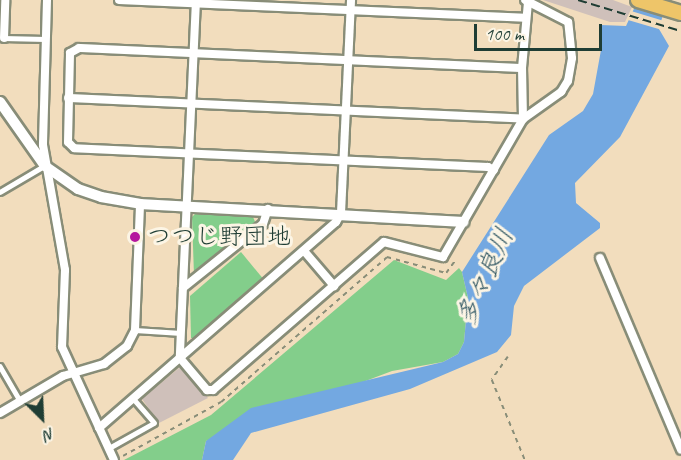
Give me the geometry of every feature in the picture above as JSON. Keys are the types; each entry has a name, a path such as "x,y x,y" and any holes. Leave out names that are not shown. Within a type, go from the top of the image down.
{"highway":[{"path":"638,0 675,11"}],"street":[{"path":"2,38 5,0"},
{"path":"47,0 45,166 65,270 62,347 71,373 114,459"},
{"path":"119,0 525,18"},
{"path":"99,428 305,252 336,222 341,213 351,0"},
{"path":"195,2 180,358 207,390 213,390 384,242 443,257 524,119 566,85 572,58 566,18 526,1 522,68 524,119"},
{"path":"494,170 488,167 74,148 68,142 68,98 74,49 522,68"},
{"path":"68,98 524,119"},
{"path":"0,102 45,166 88,193 140,204 341,213 464,222"},
{"path":"0,413 71,373 116,357 135,330 140,204"},
{"path":"183,288 263,224 268,209"},
{"path":"305,252 334,286"},
{"path":"600,258 681,450"}],"lane":[{"path":"2,38 45,39"},
{"path":"0,192 45,166"},
{"path":"135,330 181,333"},
{"path":"0,366 20,400"},
{"path":"109,448 154,423 133,399"}],"path":[{"path":"114,459 221,402 387,257 446,273 454,262"},
{"path":"508,357 492,380 525,460"}],"shaded area":[{"path":"543,0 613,0 632,7 625,22 610,22"},
{"path":"179,368 185,369 208,398 159,423 142,399"}],"green space":[{"path":"195,214 253,217 256,224 194,275 192,217"},
{"path":"241,252 265,281 198,338 191,338 190,296"},
{"path":"394,260 446,280 459,268 462,272 468,298 464,342 458,354 443,362 392,371 206,441 202,460 124,460 211,415"}],"water":[{"name":"多々良川","path":"638,0 667,0 659,29 669,46 620,137 575,183 576,203 600,223 600,228 524,286 514,306 511,335 497,352 410,389 251,433 233,460 202,460 206,441 251,408 443,362 458,354 464,342 468,298 462,272 549,135 583,111 593,94 601,50 601,25 626,26"}],"pier":[{"path":"631,11 664,21 662,30 628,20"}],"railway":[{"path":"578,0 681,31"}],"place":[{"name":"つつじ野団地","path":"135,237"}]}
